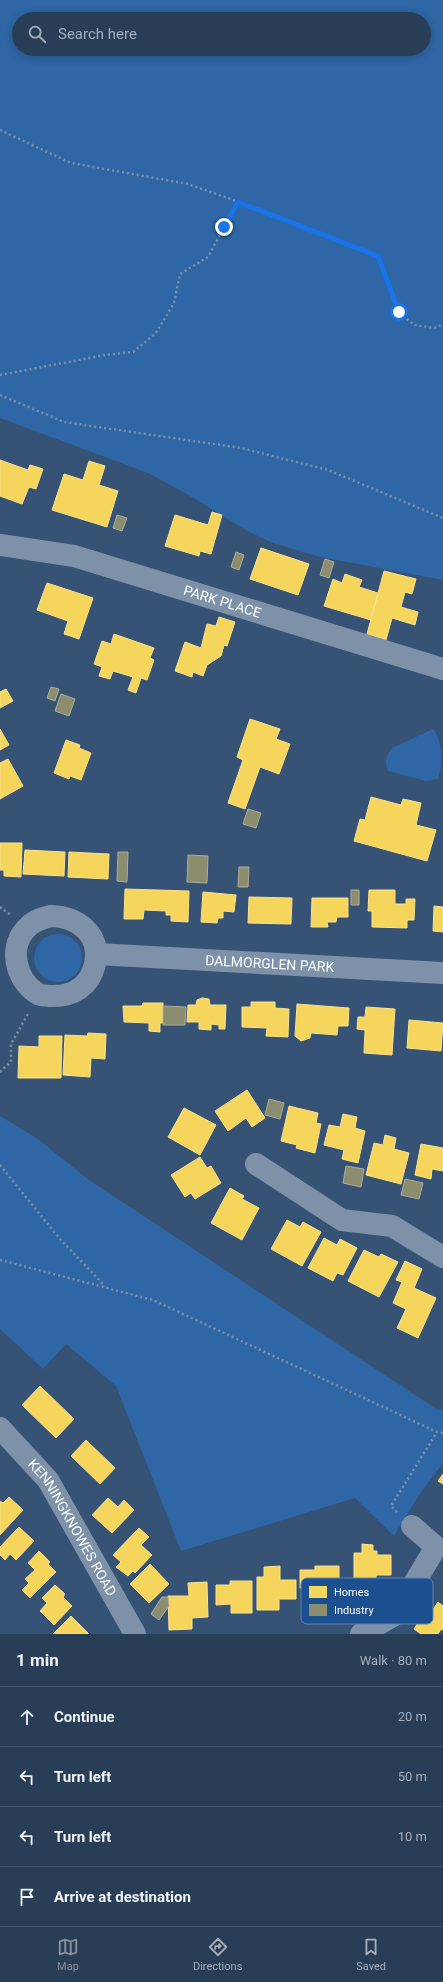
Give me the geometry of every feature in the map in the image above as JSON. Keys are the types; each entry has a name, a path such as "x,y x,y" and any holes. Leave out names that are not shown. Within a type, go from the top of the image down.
{"street":[{"name":"PARK PLACE","path":"0,545 74,556 443,669"},
{"path":"51,916 65,916 78,922 91,935 97,954 93,974 84,986 77,991 61,996 39,995 23,979 16,962 16,949 21,936 28,927 37,920 51,916"},
{"name":"DALMORGLEN PARK","path":"97,954 443,973"},
{"path":"256,1164 342,1220 392,1226 443,1257"},
{"name":"KENNINGKNOWES ROAD","path":"0,1428 48,1480 135,1634"},
{"path":"412,1526 436,1547 417,1578"},
{"path":"361,1634 379,1624"}],"path":[{"path":"0,130 71,163 188,184 378,256 399,312 414,325 434,328 443,324"},
{"path":"0,375 133,352 156,333 174,303 180,274 208,257 238,202"},
{"path":"0,395 64,422 241,448 328,470 443,518"},
{"path":"0,1072 11,1062 11,1044 39,995"},
{"path":"0,1165 60,1239 105,1287"},
{"path":"0,1260 153,1300 437,1432 443,1433"},
{"path":"412,1526 391,1506 437,1432"}],"shaded area":[{"path":"0,0 443,0 443,580 320,557 273,543 249,532 185,493 148,473 0,418"},
{"path":"433,729 439,740 441,753 441,767 438,779 426,781 388,771 386,759 392,748"},
{"path":"53,934 63,934 75,941 82,953 82,963 75,975 63,982 53,982 45,978 38,971 34,963 34,953 38,945 45,938"},
{"path":"0,1116 38,1139 89,1180 438,1410 443,1410 443,1463 419,1495 394,1536 355,1498 181,1551 116,1386 66,1344 43,1369 0,1329"}],"building: Homes":[{"path":"0,460 28,470 30,465 43,469 36,489 29,487 22,504 0,496"},
{"path":"89,461 105,466 99,485 118,491 107,527 52,510 64,474 83,480"},
{"path":"212,512 222,515 211,554 200,551 199,556 165,546 175,515 208,525"},
{"path":"261,548 309,564 298,595 250,579"},
{"path":"384,571 416,579 412,594 405,592 401,607 418,612 415,625 392,618 386,640 367,634"},
{"path":"345,574 362,580 359,587 378,593 371,620 324,606 333,579 342,583"},
{"path":"47,583 93,598 79,639 64,634 68,621 37,610"},
{"path":"219,617 235,622 227,646 224,645 221,656 207,665 203,676 193,672 192,677 175,671 185,642 201,648 207,624 216,626"},
{"path":"114,634 154,648 150,658 154,660 147,680 141,678 136,693 128,690 133,677 113,671 110,679 99,676 102,667 94,664 102,641 111,644"},
{"path":"6,689 13,701 0,708 0,692"},
{"path":"250,719 280,729 276,739 290,744 279,774 260,767 245,809 228,803 243,760 237,757"},
{"path":"0,729 9,745 0,750"},
{"path":"66,740 80,745 79,748 91,753 81,780 70,776 69,779 54,773"},
{"path":"8,759 23,786 0,799 0,763"},
{"path":"371,797 401,805 403,799 421,803 416,825 436,830 427,861 354,841 360,819 365,820"},
{"path":"0,843 22,843 21,877 4,876 4,870 0,870"},
{"path":"25,850 65,852 64,876 23,874"},
{"path":"69,852 109,854 108,879 68,877"},
{"path":"125,889 189,891 188,922 171,921 171,915 166,915 166,911 144,910 143,919 124,919"},
{"path":"369,890 395,890 395,904 406,904 406,899 415,899 414,920 407,920 407,928 372,927 372,911 368,911"},
{"path":"203,892 236,895 234,912 223,911 223,918 218,918 217,923 201,922"},
{"path":"249,897 292,898 291,924 248,923"},
{"path":"312,898 348,898 348,917 337,917 336,922 327,922 328,927 311,927"},
{"path":"434,906 443,907 443,932 433,931"},
{"path":"202,998 209,999 210,1005 226,1005 225,1029 219,1029 219,1025 211,1024 211,1030 199,1029 199,1022 187,1022 188,1005 196,1005 197,1000"},
{"path":"251,1002 275,1002 275,1008 289,1009 288,1037 266,1036 267,1028 242,1027 242,1007 251,1007"},
{"path":"143,1003 163,1003 163,1023 160,1023 160,1032 149,1031 149,1023 124,1022 123,1006 142,1006"},
{"path":"297,1004 349,1008 348,1026 338,1026 337,1035 311,1033 310,1038 301,1041 295,1036"},
{"path":"366,1007 395,1009 392,1055 364,1053 365,1030 357,1029 358,1017 365,1017"},
{"path":"409,1020 443,1023 441,1051 407,1048"},
{"path":"88,1033 106,1034 105,1059 91,1058 90,1077 63,1075 65,1035 87,1036"},
{"path":"39,1036 62,1036 61,1078 18,1078 19,1046 39,1047"},
{"path":"247,1090 265,1118 252,1127 246,1118 228,1131 215,1111"},
{"path":"289,1106 318,1113 316,1123 321,1124 315,1153 296,1148 297,1145 281,1141"},
{"path":"184,1108 216,1125 200,1155 168,1137"},
{"path":"343,1114 357,1117 355,1128 365,1131 358,1163 342,1159 344,1150 324,1145 329,1125 340,1127"},
{"path":"385,1135 396,1138 394,1149 409,1153 401,1184 366,1175 374,1143 383,1145"},
{"path":"421,1144 443,1148 443,1171 432,1169 431,1179 415,1175"},
{"path":"200,1157 207,1168 211,1166 221,1183 195,1199 191,1193 185,1197 171,1175"},
{"path":"230,1188 244,1196 242,1199 259,1208 242,1240 211,1223"},
{"path":"287,1220 300,1227 303,1222 321,1232 302,1266 271,1249"},
{"path":"324,1238 337,1245 340,1239 357,1248 343,1275 337,1273 333,1281 308,1268"},
{"path":"364,1250 379,1257 381,1254 398,1262 379,1297 348,1281"},
{"path":"405,1261 422,1269 414,1288 436,1298 418,1338 397,1328 406,1309 393,1303 402,1282 396,1280"},
{"path":"40,1386 74,1419 56,1438 22,1405"},
{"path":"86,1440 115,1468 100,1484 71,1456"},
{"path":"443,1474 443,1484 438,1481"},
{"path":"9,1497 23,1510 0,1535 0,1501 3,1503"},
{"path":"108,1498 118,1507 124,1500 134,1510 112,1533 92,1515"},
{"path":"19,1527 34,1541 16,1560 10,1554 5,1560 0,1555 0,1547"},
{"path":"139,1528 149,1537 141,1545 152,1555 135,1573 133,1571 128,1576 116,1567 121,1562 113,1555"},
{"path":"362,1544 373,1545 373,1551 377,1551 377,1555 391,1555 391,1575 376,1575 376,1578 354,1578 354,1553 362,1553"},
{"path":"39,1551 50,1562 48,1564 56,1572 30,1598 22,1590 29,1583 25,1579 35,1570 28,1563"},
{"path":"150,1564 169,1584 149,1603 130,1584"},
{"path":"280,1566 280,1580 296,1580 296,1599 279,1599 279,1610 257,1610 257,1577 264,1577 264,1567"},
{"path":"315,1566 339,1566 339,1578 301,1578 300,1588 300,1570 315,1570"},
{"path":"230,1581 252,1581 252,1613 231,1613 231,1604 216,1605 216,1585 230,1585"},
{"path":"207,1582 208,1617 192,1618 192,1629 169,1630 168,1596 189,1596 188,1583"},
{"path":"55,1585 65,1594 63,1597 72,1606 54,1625 40,1611 47,1603 42,1598"},
{"path":"438,1602 443,1606 443,1630 441,1629 438,1634 421,1634 414,1629 417,1624 433,1624 433,1610"},
{"path":"71,1616 89,1634 53,1634"}],"building: Industry":[{"path":"117,515 127,518 122,531 113,528"},
{"path":"236,552 244,555 239,570 231,567"},
{"path":"325,559 334,562 329,578 320,575"},
{"path":"51,687 59,689 55,701 47,698"},
{"path":"61,694 75,699 69,716 55,711"},
{"path":"248,809 261,813 256,828 243,824"},
{"path":"118,852 128,852 127,882 117,881"},
{"path":"188,855 208,856 207,883 187,882"},
{"path":"239,867 249,867 248,887 238,887"},
{"path":"351,890 359,890 359,905 351,905"},
{"path":"163,1006 186,1007 185,1025 163,1025"},
{"path":"269,1099 284,1103 280,1119 265,1115"},
{"path":"346,1166 364,1169 361,1187 343,1183"},
{"path":"405,1179 423,1183 419,1199 401,1195"},
{"path":"162,1597 168,1597 169,1606 159,1620 151,1614"}],"route":[{"path":"224,227 238,202 378,256 388,278 399,312"}]}
